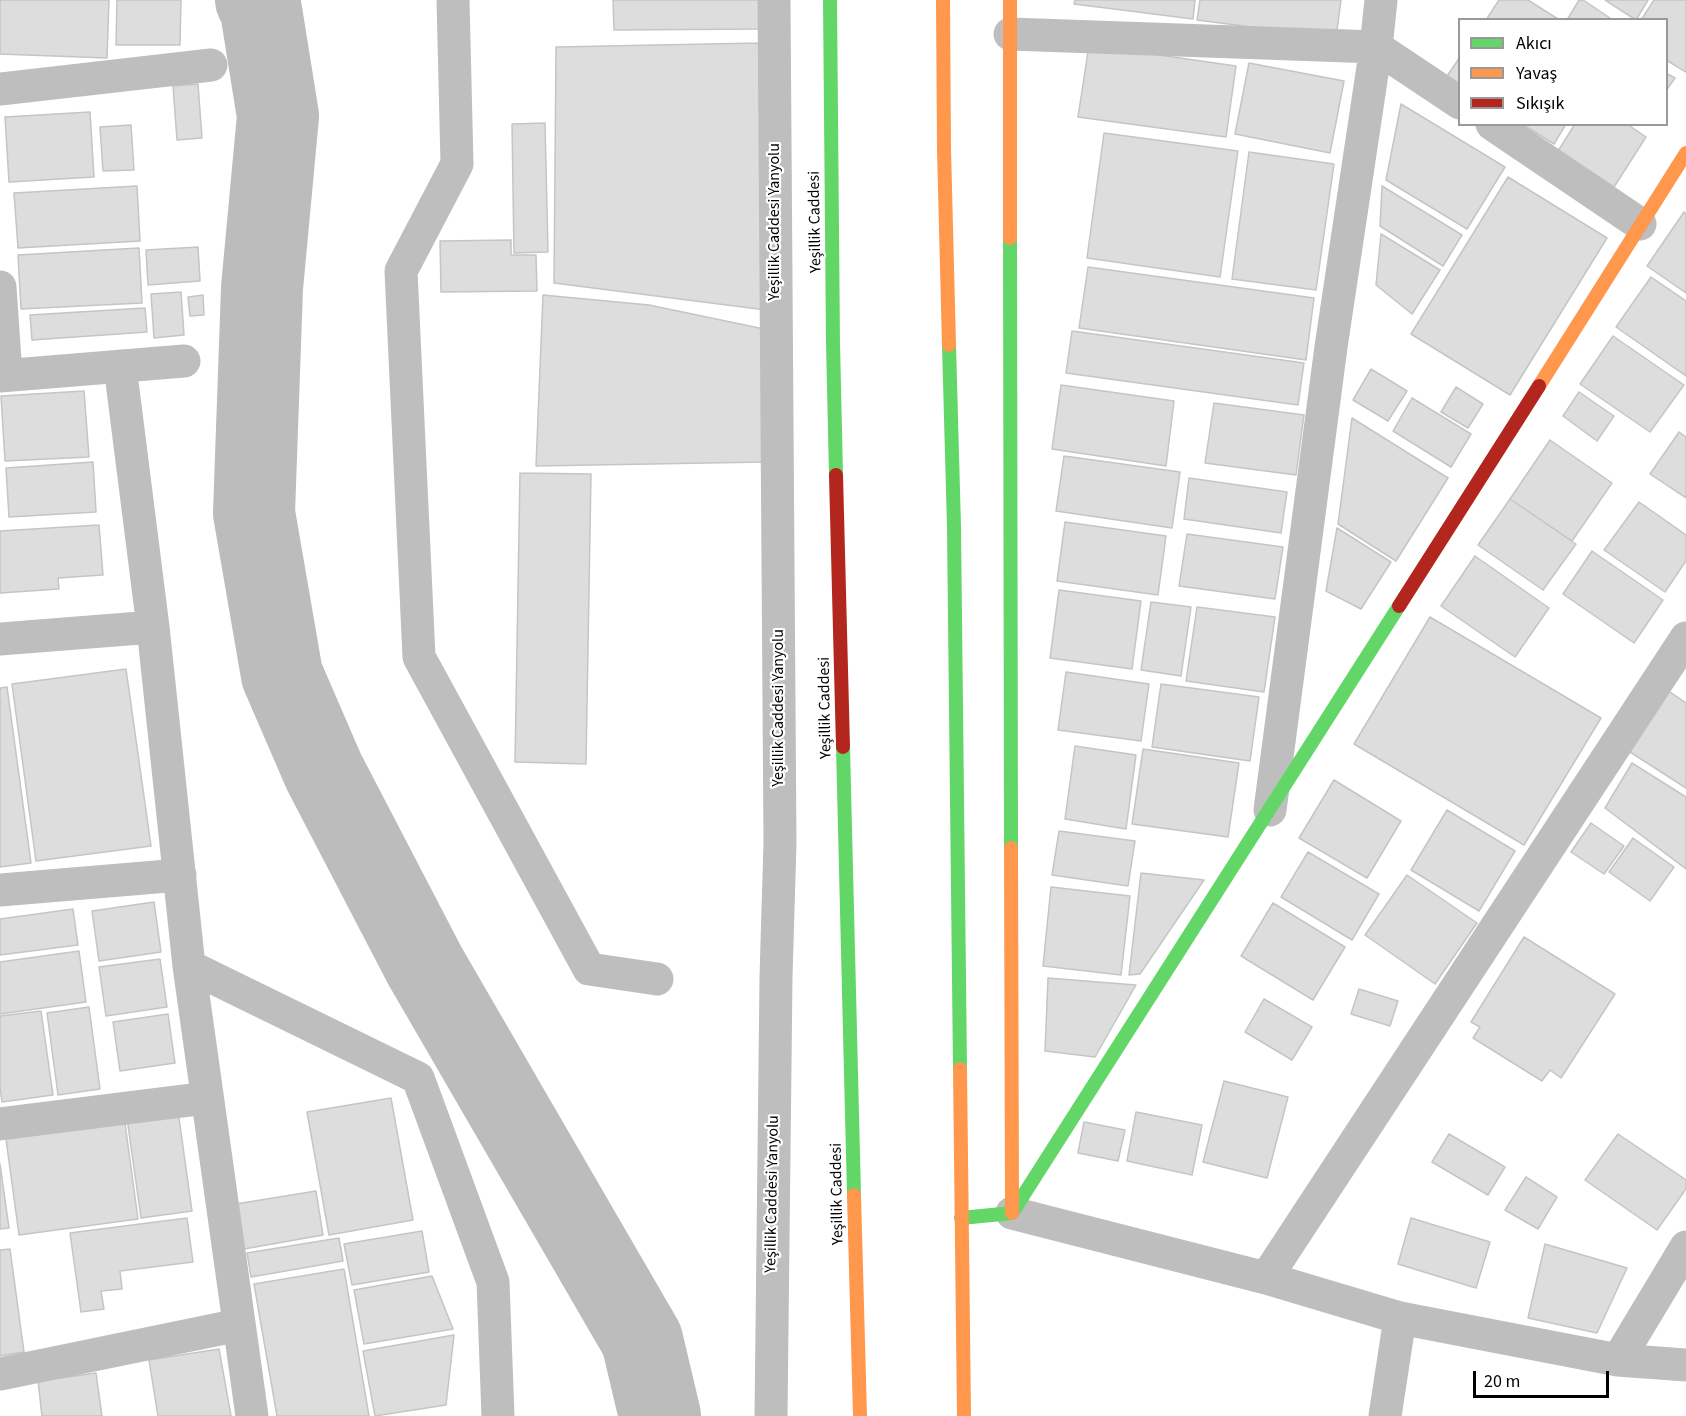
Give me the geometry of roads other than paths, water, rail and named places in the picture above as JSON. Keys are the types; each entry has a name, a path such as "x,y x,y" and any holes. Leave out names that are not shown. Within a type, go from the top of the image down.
{"main road":[{"name":"Yeşillik Caddesi","path":"830,0 833,343 860,1416"},
{"path":"943,0 944,149 954,527 964,1416"},
{"path":"1010,0 1012,1213"},
{"path":"1012,1213 1640,224 1682,168"},
{"path":"961,1218 1012,1213"}],"street":[{"path":"453,0 457,164 401,272 419,657 589,969 657,979"},
{"name":"Yeşillik Caddesi Yanyolu","path":"771,1416 776,977 780,843 774,0"},
{"path":"1270,810 1331,347 1381,0"},
{"path":"1010,34 1376,47 1458,102"},
{"path":"0,90 211,65"},
{"path":"1495,126 1640,224"},
{"path":"0,287 3,376 184,361"},
{"path":"120,366 153,627 189,966 252,1416"},
{"path":"0,639 153,627"},
{"path":"1266,1278 1686,638"},
{"path":"0,890 180,875"},
{"path":"189,966 418,1077 493,1282 498,1416"},
{"path":"0,1124 207,1098"},
{"path":"1012,1213 1266,1278 1400,1318 1618,1360 1686,1365"},
{"path":"1618,1360 1686,1247"},
{"path":"1385,1416 1400,1318"},
{"path":"0,1374 239,1325"}],"waterway":[{"path":"256,0 261,10 278,116 262,288 254,513 282,675 324,772 425,966 642,1340 660,1416"}]}
